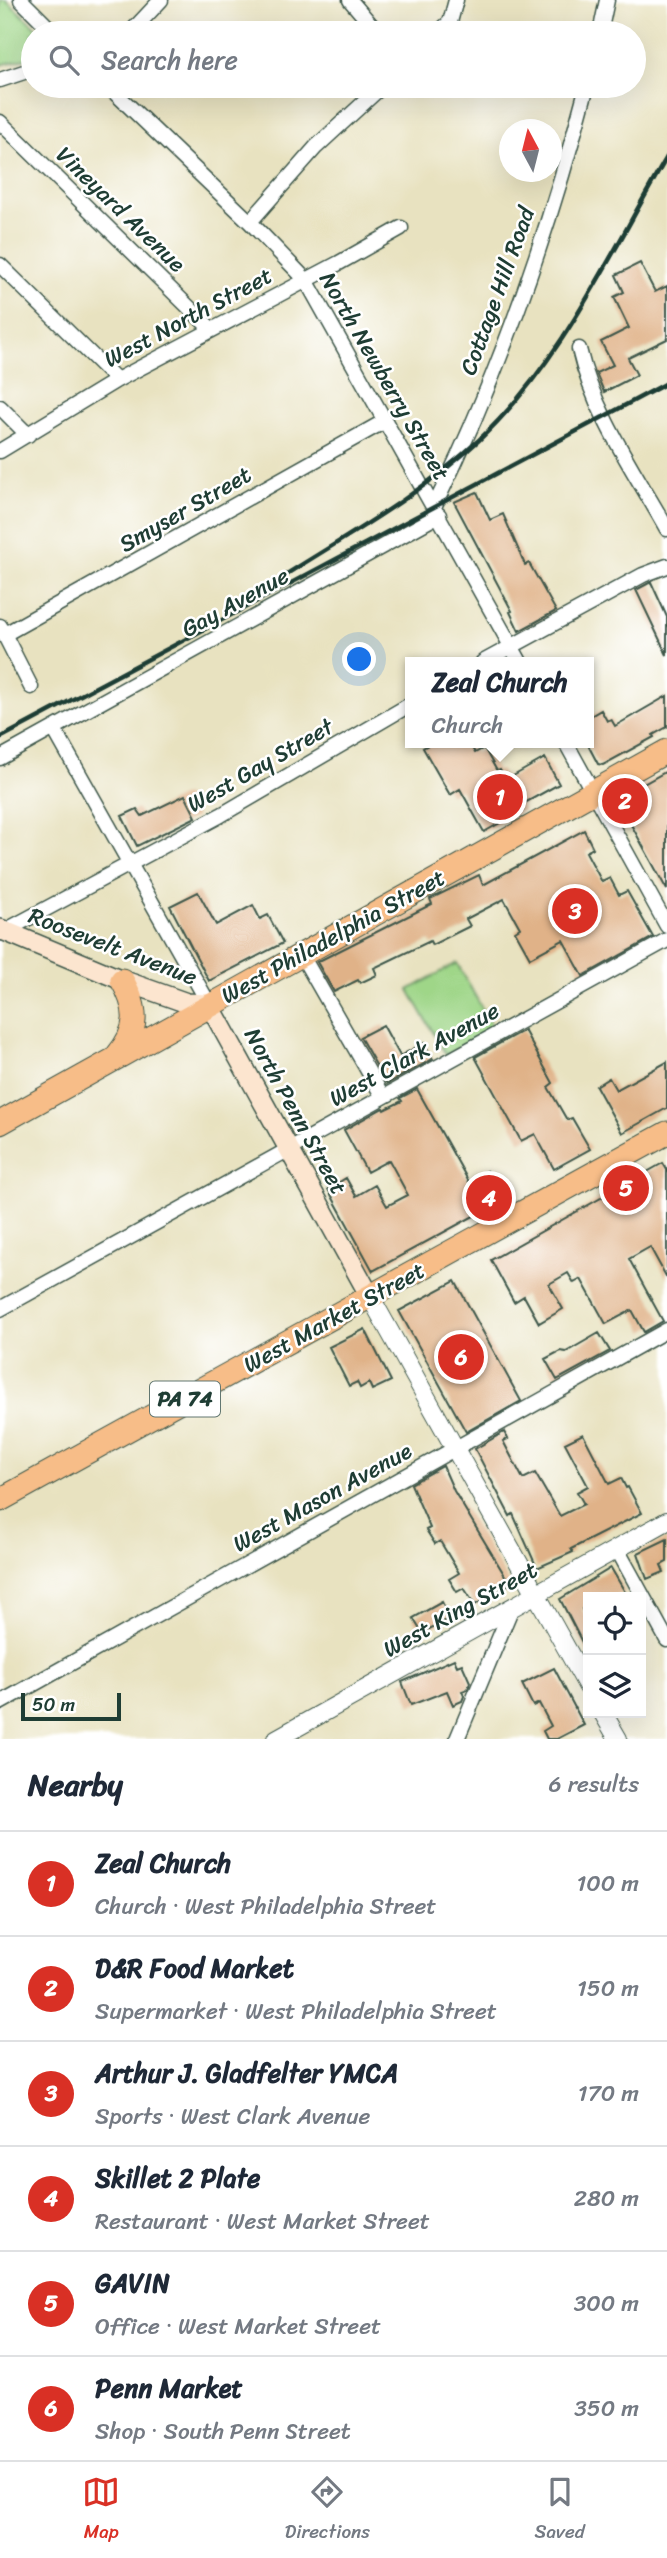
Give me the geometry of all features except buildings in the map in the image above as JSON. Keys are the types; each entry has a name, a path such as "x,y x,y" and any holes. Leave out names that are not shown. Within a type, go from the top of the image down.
{"main road":[{"name":"West Philadelphia Street","path":"0,1123 209,1004 667,751"},
{"name":"Roosevelt Avenue","path":"2,931 121,980 187,1003 209,1004"},
{"path":"117,1057 128,1043 135,1022 134,1009 121,980"},
{"name":"North Penn Street","path":"209,1004 371,1298"},
{"name":"West Market Street","path":"0,1500 667,1133"}],"street":[{"path":"21,0 42,21"},
{"path":"142,21 162,0"},
{"path":"349,0 367,21"},
{"path":"450,21 456,0"},
{"path":"603,21 607,0"},
{"path":"0,80 21,73"},
{"name":"North Newberry Street","path":"121,98 250,222 306,280 517,657"},
{"path":"250,222 316,147 369,98"},
{"name":"Cottage Hill Road","path":"437,511 545,230 584,98"},
{"name":"Vineyard Avenue","path":"0,122 211,329"},
{"name":"West North Street","path":"0,451 117,380 401,228"},
{"path":"0,265 117,380"},
{"path":"579,349 605,417 667,529"},
{"path":"0,407 28,435"},
{"name":"Smyser Street","path":"3,630 385,421"},
{"name":"Gay Avenue","path":"0,758 437,511"},
{"path":"492,657 643,575 667,566"},
{"path":"3,630 31,687"},
{"name":"West Gay Street","path":"2,931 221,815 405,708"},
{"name":"North Penn Street","path":"54,729 209,1004"},
{"path":"569,748 667,926"},
{"name":"West Clark Avenue","path":"0,1309 667,940"},
{"path":"301,954 383,1097"},
{"path":"371,1298 583,1678"},
{"name":"West Mason Avenue","path":"0,1703 667,1331"},
{"name":"West King Street","path":"276,1739 667,1521"},
{"path":"617,1549 667,1640"},
{"path":"457,1739 512,1607"},
{"path":"606,1718 618,1739"}],"green space":[{"path":"0,0 6,0 29,21 21,21 21,60 0,65"},
{"path":"457,963 493,1028 446,1055 409,990"}],"railway":[{"path":"282,577 433,479 479,440 509,409 535,377 583,306 667,157"},
{"path":"0,738 667,383"}],"place":[{"name":"Zeal Church","path":"500,797"},
{"name":"D&R Food Market","path":"625,801"},
{"name":"Arthur J. Gladfelter YMCA","path":"575,911"},
{"name":"GAVIN","path":"626,1188"},
{"name":"Skillet 2 Plate","path":"489,1198"},
{"name":"Penn Market","path":"461,1357"}]}
